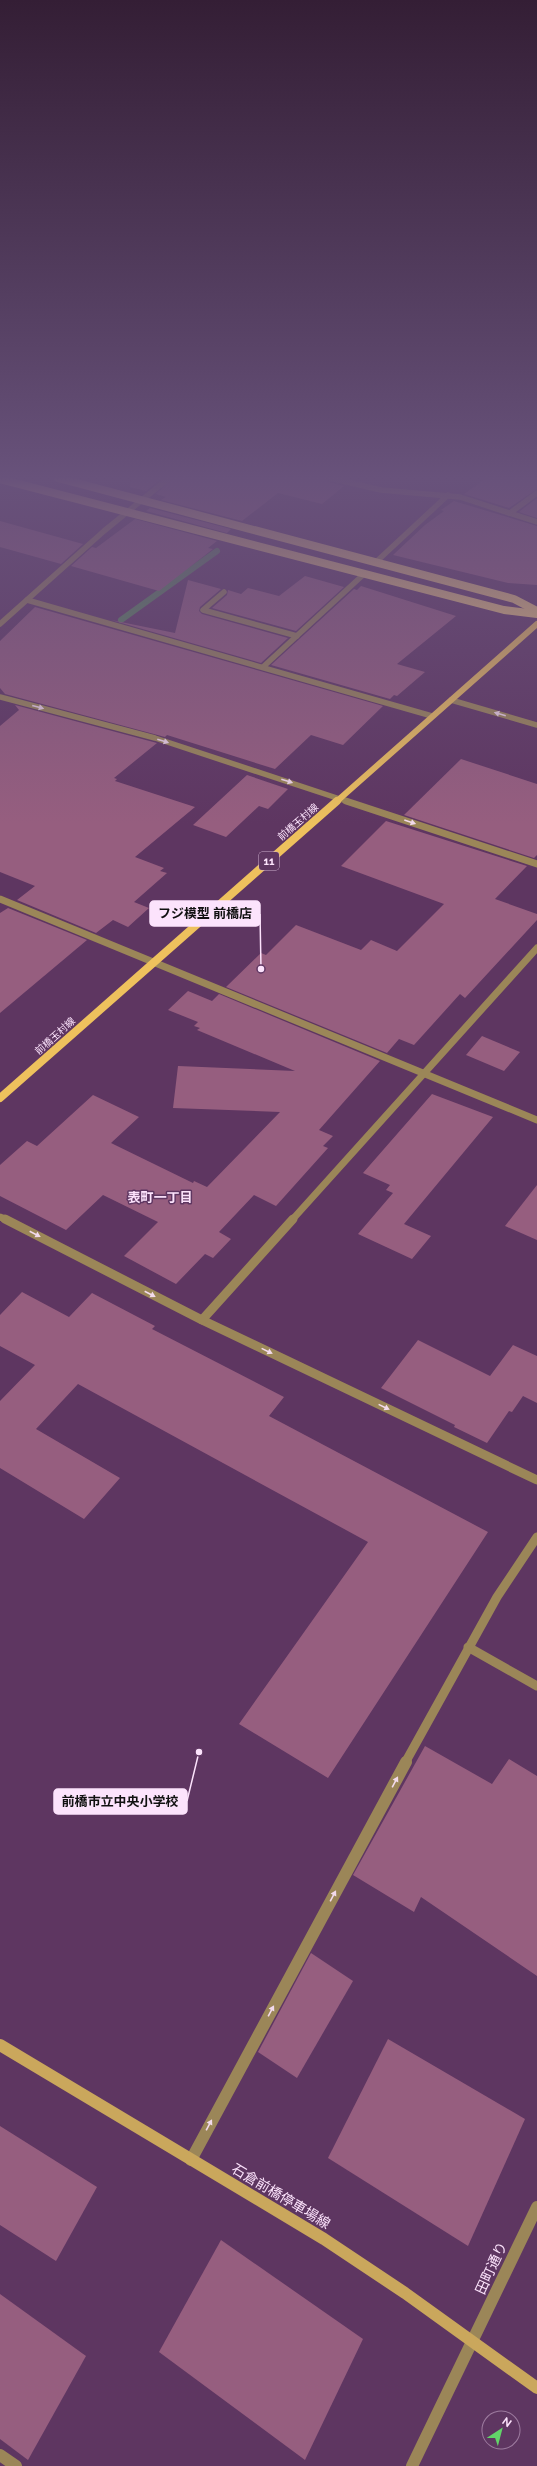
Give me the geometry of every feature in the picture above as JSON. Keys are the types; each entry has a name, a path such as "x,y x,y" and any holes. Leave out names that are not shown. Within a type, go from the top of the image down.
{"highway":[{"path":"438,593 504,610 537,614"},
{"path":"492,593 514,599 537,611"}],"main road":[{"name":"前橋玉村線","path":"0,1098 537,624"},
{"name":"石倉前橋停車場線","path":"0,2045 324,2239 537,2388"}],"street":[{"path":"0,624 34,593"},
{"path":"223,593 203,610 297,636"},
{"path":"262,667 343,593"},
{"path":"26,600 432,716"},
{"path":"0,697 155,738 537,864"},
{"path":"451,700 537,725"},
{"path":"0,899 151,964 537,1120"},
{"path":"202,1320 537,948"},
{"path":"0,1217 202,1320 537,1480"},
{"path":"191,2160 468,1647 496,1597 537,1537"},
{"path":"468,1647 537,1686"},
{"name":"田町通り","path":"412,2466 537,2207"},
{"path":"0,2455 16,2466"}],"building":[{"path":"185,593 216,593 200,607 199,611 202,614 288,638 261,663 111,620 175,633"},
{"path":"227,593 268,593 279,596 283,593 337,593 296,631 212,608"},
{"path":"350,593 383,593 456,616 397,664 425,672 397,696 394,695 390,699 271,665"},
{"path":"35,607 383,706 343,745 311,735 275,769 167,735 165,737 5,694 0,688 0,641"},
{"path":"15,705 157,743 114,778 117,779 115,781 195,807 135,857 164,868 160,871 167,873 134,902 149,908 128,927 113,920 96,933 17,900 35,886 0,872 0,726 19,710"},
{"path":"461,759 537,784 537,855 534,858 404,815"},
{"path":"247,775 288,789 268,809 259,806 226,837 193,825"},
{"path":"386,821 527,866 495,899 537,914 537,920 465,998 460,994 414,1045 399,1039 387,1053 226,987 261,953 266,955 296,925 361,950 371,940 397,951 444,904 341,866"},
{"path":"8,908 87,940 0,1013 0,913"},
{"path":"188,991 212,1001 219,994 380,1061 319,1130 333,1136 323,1146 328,1148 276,1206 254,1195 219,1232 231,1239 213,1258 205,1254 176,1284 124,1256 158,1222 103,1195 66,1230 0,1196 0,1165 27,1141 37,1146 93,1095 139,1117 111,1143 193,1183 194,1181 207,1187 280,1112 173,1108 178,1066 295,1071 197,1030 200,1028 194,1026 198,1022 168,1010"},
{"path":"482,1036 520,1052 504,1071 466,1055"},
{"path":"432,1094 493,1117 404,1224 431,1236 412,1259 358,1234 393,1193 386,1190 390,1185 363,1173"},
{"path":"537,1185 537,1240 505,1226"},
{"path":"22,1292 69,1317 92,1293 155,1326 152,1329 284,1397 269,1416 488,1532 328,1778 239,1724 368,1542 78,1384 36,1429 120,1478 84,1519 0,1468 0,1401 35,1365 0,1346 0,1315"},
{"path":"418,1340 490,1376 513,1345 537,1356 537,1403 523,1396 512,1412 509,1411 487,1443 454,1427 455,1425 381,1388"},
{"path":"425,1746 492,1784 509,1759 537,1776 537,1976 421,1897 414,1912 353,1875"},
{"path":"311,1953 353,1981 297,2078 258,2052"},
{"path":"388,2039 525,2119 468,2246 328,2158"},
{"path":"0,2126 97,2187 56,2261 0,2225"},
{"path":"221,2240 363,2339 305,2460 159,2352"},
{"path":"0,2294 86,2356 28,2460 0,2439"}],"waterway":[{"path":"121,620 158,593"}],"place":[{"name":"フジ模型 前橋店","path":"261,969"},
{"name":"前橋市立中央小学校","path":"199,1752"}],"district":[{"name":"表町一丁目","path":"160,1197"}]}
